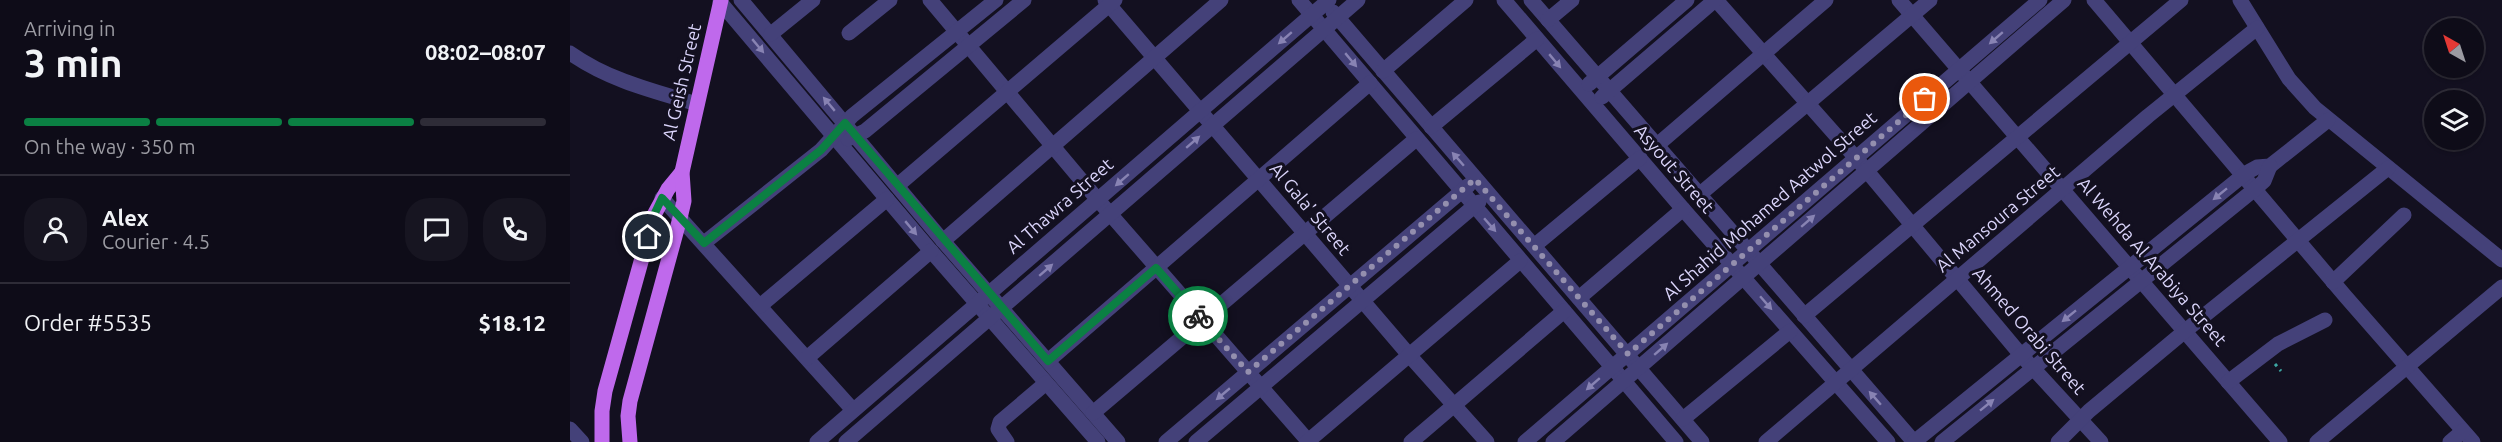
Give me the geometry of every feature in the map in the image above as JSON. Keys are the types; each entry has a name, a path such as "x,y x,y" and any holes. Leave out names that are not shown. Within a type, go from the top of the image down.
{"main road":[{"name":"Al Geish Street","path":"682,172 721,1"},
{"path":"602,442 602,411 605,391 654,215 662,198 682,172"},
{"path":"630,442 628,416 630,401 684,201 682,172"}],"street":[{"path":"741,0 989,293 996,313 1046,383 1098,442"},
{"path":"771,34 813,0"},
{"path":"849,33 890,0"},
{"path":"930,0 1156,268 1308,442 1520,261"},
{"path":"704,243 836,139 845,123 996,0"},
{"path":"836,139 855,136 865,131 1024,0"},
{"path":"943,241 1221,0"},
{"path":"1299,0 1624,381 1669,440"},
{"path":"846,442 1358,0"},
{"path":"1383,71 1466,0"},
{"name":"Asyout Street","path":"1504,0 1683,209 1888,442"},
{"name":"Asyout Street","path":"1531,0 1608,92 1914,442"},
{"path":"1548,20 1572,0"},
{"path":"1581,91 1687,0"},
{"path":"1593,105 1716,0"},
{"name":"Ahmed Orabi Street","path":"1716,0 1856,158 2021,355 2101,442"},
{"path":"1656,146 1826,0"},
{"name":"Al Wehda Al Arabiya Street","path":"1899,0 2018,135 2280,442"},
{"path":"1699,195 1929,0"},
{"name":"Al Shahid Mohamed Aatwol Street","path":"1525,442 2040,0"},
{"name":"Al Shahid Mohamed Aatwol Street","path":"1553,442 2064,0"},
{"path":"2094,0 2333,282 2468,436 2450,442"},
{"path":"1804,316 2129,41 2181,0"},
{"path":"2240,0 2289,79 2328,120 2502,260"},
{"path":"721,1 977,304 996,313 1048,361 1118,442"},
{"path":"1326,1 1337,18 1640,367 1702,442"},
{"name":"Al Thawra Street","path":"817,442 1326,1"},
{"path":"898,185 1110,2"},
{"name":"Al Gala' Street","path":"1110,2 1362,301 1487,442"},
{"name":"Al Mansoura Street","path":"1766,442 2175,94 2257,28"},
{"path":"1431,127 1537,39"},
{"path":"570,53 585,64 622,82 697,104"},
{"path":"1048,361 1370,83"},
{"path":"1942,442 2255,189 2264,181 2270,166 2328,120"},
{"path":"1093,413 1416,139"},
{"path":"1534,246 1640,158"},
{"path":"1914,442 2244,175 2257,167 2270,166"},
{"path":"2058,442 2081,419 2185,331 2388,168"},
{"path":"1166,442 1475,179"},
{"path":"1196,442 1488,194"},
{"path":"662,198 853,410"},
{"path":"760,306 887,199"},
{"path":"1579,298 1683,209"},
{"path":"2333,282 2404,215"},
{"path":"807,358 931,251"},
{"path":"2317,442 2502,287"},
{"path":"1412,442 1564,311"},
{"path":"2228,381 2278,344 2325,320"},
{"path":"1683,419 1790,331"},
{"path":"1007,442 998,429 1000,422 1046,383"},
{"path":"570,429 582,442"}],"way so far":[{"path":"1198,316 1248,372 1475,179 1628,354 1925,99"}],"route":[{"path":"648,237 662,198 704,243 821,150 845,123 943,241 1048,361 1156,268 1198,316"}]}
